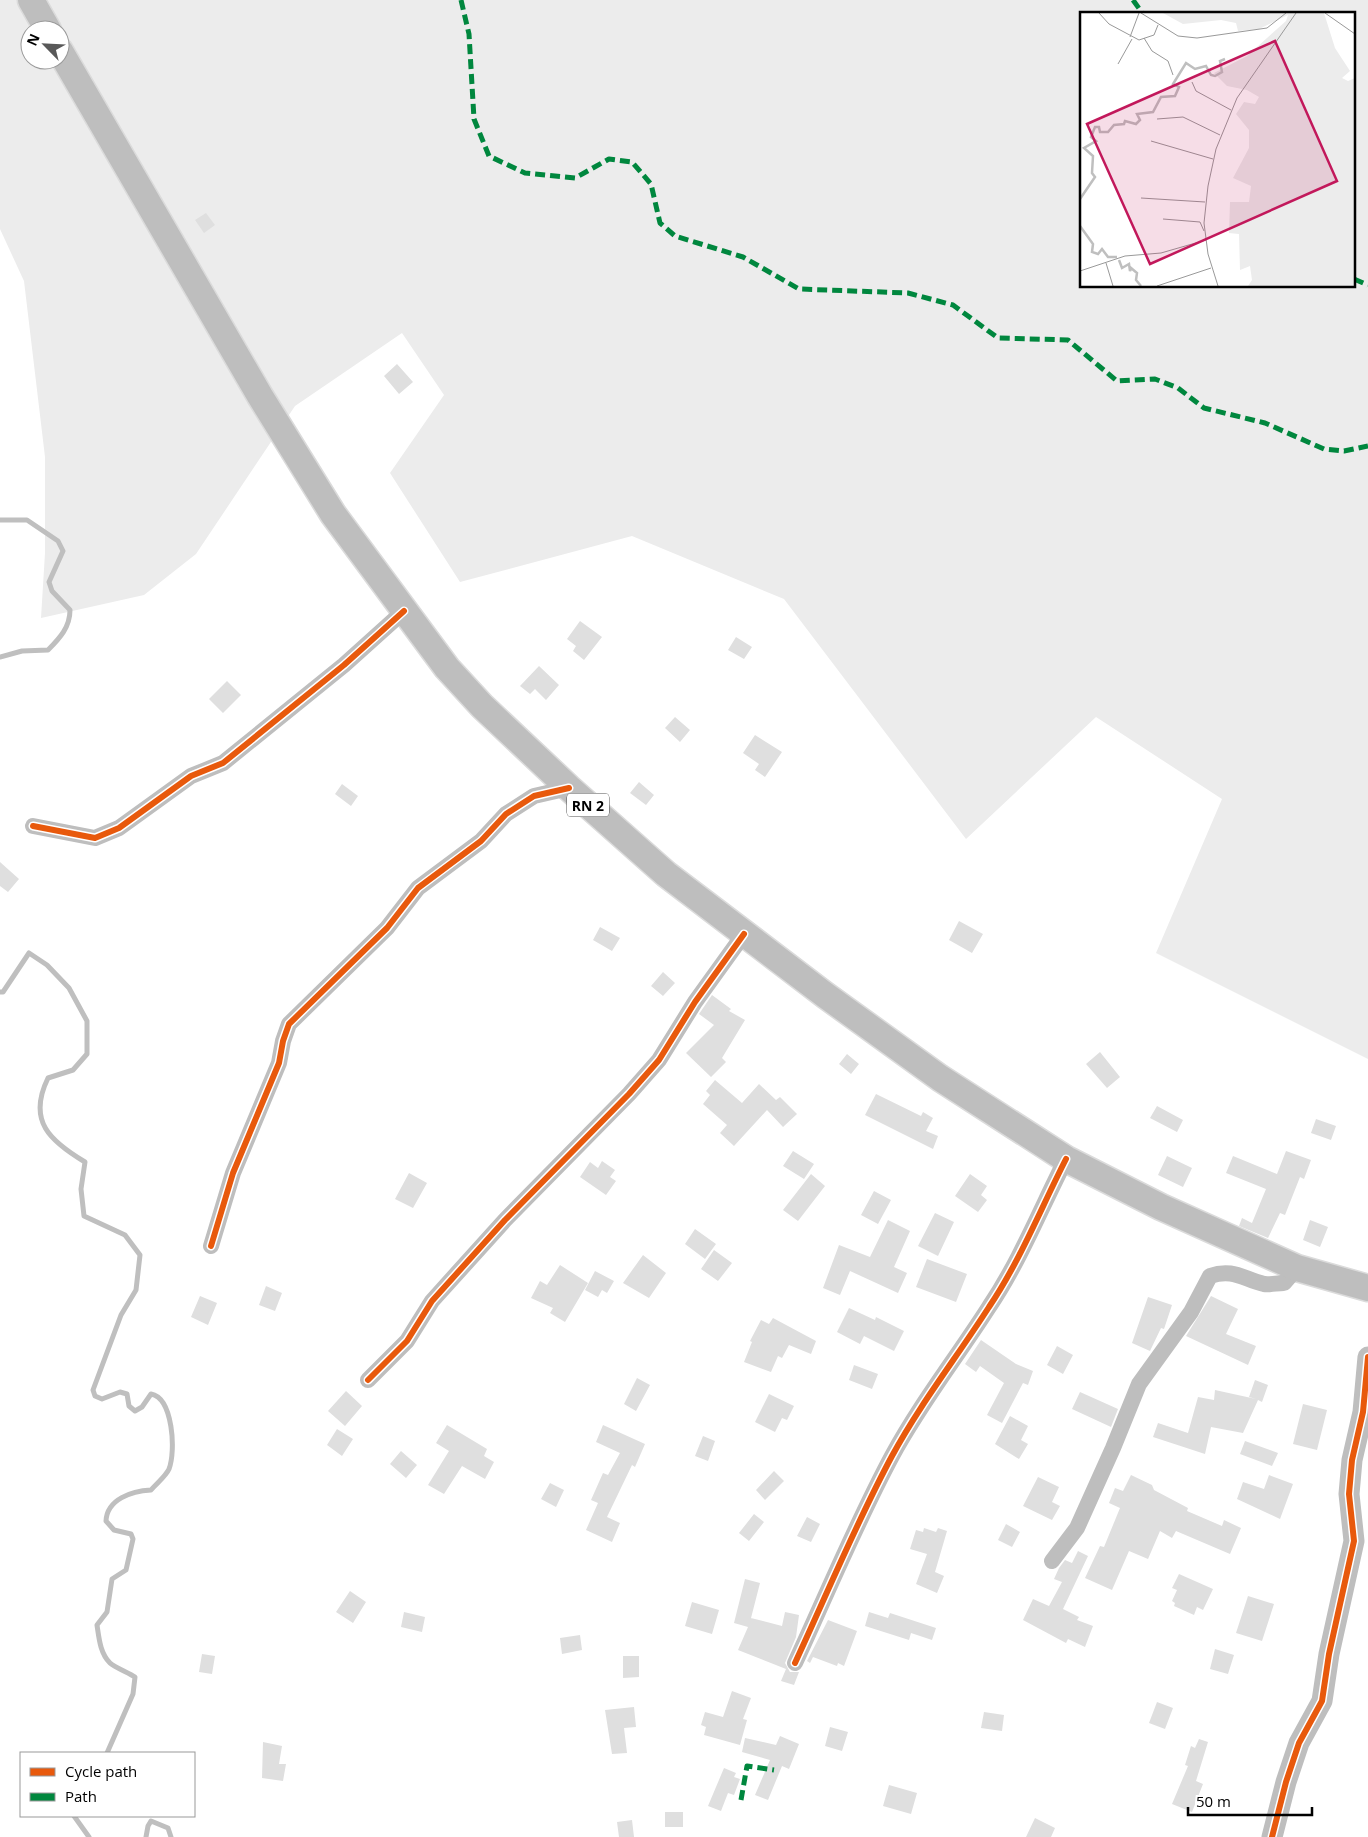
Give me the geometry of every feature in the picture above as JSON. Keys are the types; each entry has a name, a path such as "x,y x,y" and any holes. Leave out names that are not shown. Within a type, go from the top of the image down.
{"main road":[{"path":"31,0 42,20"},
{"name":"RN 2","path":"70,69 265,405 333,514 448,668 482,706 569,788 666,874 744,934 940,1078 1066,1158 1161,1207 1297,1268 1368,1288"}],"street":[{"path":"33,826 95,838 119,828 191,776 223,763 344,665 404,611"},
{"path":"211,1246 233,1173 279,1063 283,1041 289,1024 387,928 418,888 481,841 506,814 534,796 569,788"},
{"path":"368,1380 407,1341 432,1301 505,1220 629,1094 658,1060 695,1002 744,934"},
{"path":"795,1663 847,1547 892,1455 961,1347 990,1306 1018,1256 1066,1158"},
{"path":"1052,1561 1076,1528 1113,1448 1139,1384 1191,1312 1210,1276 1222,1272 1238,1274 1265,1284 1284,1282 1297,1268"},
{"path":"1272,1837 1286,1782 1299,1743 1322,1701 1329,1654 1354,1541 1349,1494 1352,1460 1363,1412 1368,1357"}],"shaded area":[{"path":"0,0 1368,0 1368,1059 1156,953 1222,799 1096,717 966,839 784,599 632,536 460,582 390,473 444,395 402,333 295,406 196,554 144,595 41,618 45,553 45,457 24,281 0,229"}],"building":[{"path":"206,213 215,225 204,233 195,220"},
{"path":"397,364 413,382 399,394 384,376"},
{"path":"580,621 602,637 584,660 573,651 576,646 567,639"},
{"path":"736,637 752,647 744,659 728,650"},
{"path":"539,666 559,685 546,700 535,689 530,694 520,686"},
{"path":"227,681 241,695 223,713 209,699"},
{"path":"675,717 690,730 680,742 665,728"},
{"path":"755,735 782,752 765,777 755,770 759,764 743,753"},
{"path":"639,782 654,795 646,805 630,793"},
{"path":"342,784 358,796 351,806 335,794"},
{"path":"0,862 19,879 8,892 0,886"},
{"path":"959,921 983,934 972,953 949,940"},
{"path":"600,927 620,938 612,951 593,940"},
{"path":"663,972 675,983 663,996 651,986"},
{"path":"712,995 731,1009 729,1011 745,1020 722,1058 726,1062 711,1077 686,1053 714,1025 699,1014"},
{"path":"1100,1052 1120,1077 1107,1088 1086,1064"},
{"path":"847,1054 859,1064 851,1074 839,1064"},
{"path":"715,1080 742,1103 759,1084 776,1100 780,1097 797,1114 783,1127 767,1110 734,1146 720,1133 727,1125 703,1104 710,1095 706,1091"},
{"path":"876,1094 921,1116 923,1112 933,1118 926,1131 938,1136 933,1149 865,1115"},
{"path":"1157,1106 1183,1120 1177,1132 1150,1118"},
{"path":"1316,1119 1336,1126 1331,1140 1311,1133"},
{"path":"793,1151 814,1164 804,1179 783,1166"},
{"path":"1286,1151 1311,1160 1304,1179 1300,1177 1285,1215 1280,1213 1268,1238 1239,1226 1242,1218 1252,1223 1266,1189 1226,1173 1233,1156 1277,1174"},
{"path":"1167,1156 1192,1168 1183,1187 1158,1175"},
{"path":"602,1161 615,1170 610,1177 616,1181 606,1195 580,1177 590,1162 598,1168"},
{"path":"409,1173 427,1183 413,1208 395,1199"},
{"path":"811,1174 825,1186 798,1221 783,1210"},
{"path":"970,1174 987,1186 981,1195 987,1200 978,1212 955,1196"},
{"path":"874,1191 891,1200 878,1224 861,1215"},
{"path":"935,1213 954,1222 938,1256 918,1246"},
{"path":"888,1220 910,1231 894,1267 907,1273 898,1293 850,1271 840,1295 823,1288 839,1245 870,1257"},
{"path":"1310,1220 1328,1227 1320,1247 1303,1240"},
{"path":"695,1229 716,1244 705,1259 685,1244"},
{"path":"714,1250 732,1263 718,1281 701,1269"},
{"path":"643,1255 666,1273 649,1298 623,1283"},
{"path":"927,1259 967,1274 956,1302 916,1287"},
{"path":"560,1265 588,1283 565,1322 550,1313 553,1308 531,1298 540,1281 547,1285"},
{"path":"595,1271 614,1281 607,1293 602,1290 598,1297 585,1290"},
{"path":"266,1286 282,1293 275,1311 259,1305"},
{"path":"200,1296 217,1303 208,1325 191,1317"},
{"path":"1211,1296 1238,1309 1226,1334 1256,1346 1248,1365 1186,1336"},
{"path":"1148,1297 1172,1305 1164,1329 1161,1328 1150,1351 1132,1343"},
{"path":"849,1308 875,1320 876,1317 904,1331 894,1351 864,1336 860,1344 837,1332"},
{"path":"773,1318 816,1341 811,1354 789,1345 782,1358 778,1356 771,1372 744,1362 752,1342 750,1341 761,1320 769,1324"},
{"path":"981,1340 1016,1364 1033,1371 1028,1385 1023,1383 1002,1423 987,1415 1004,1383 980,1366 976,1372 965,1364"},
{"path":"1057,1346 1073,1355 1063,1374 1047,1365"},
{"path":"854,1365 878,1374 872,1389 849,1380"},
{"path":"637,1378 650,1385 636,1411 624,1404"},
{"path":"1255,1380 1268,1385 1262,1402 1258,1400 1243,1433 1211,1427 1205,1454 1153,1437 1158,1423 1188,1433 1198,1397 1214,1400 1215,1390 1256,1399 1249,1397"},
{"path":"346,1391 362,1406 345,1426 328,1411"},
{"path":"1080,1392 1118,1409 1111,1427 1072,1409"},
{"path":"769,1394 794,1406 787,1420 782,1418 775,1432 755,1422"},
{"path":"1303,1404 1327,1410 1317,1450 1293,1444"},
{"path":"1010,1416 1028,1426 1021,1440 1028,1444 1019,1459 995,1444"},
{"path":"447,1425 487,1449 484,1456 494,1462 485,1479 462,1466 444,1494 428,1485 449,1451 436,1443"},
{"path":"603,1425 645,1444 635,1467 632,1465 607,1517 620,1523 612,1542 586,1530 598,1503 591,1500 603,1473 608,1475 620,1453 596,1442"},
{"path":"337,1429 353,1439 342,1456 327,1445"},
{"path":"703,1436 715,1441 708,1461 695,1456"},
{"path":"1245,1441 1278,1453 1272,1466 1240,1454"},
{"path":"401,1451 417,1465 406,1478 390,1464"},
{"path":"774,1471 784,1481 765,1500 756,1490"},
{"path":"1131,1475 1152,1485 1154,1490 1188,1508 1187,1511 1222,1526 1224,1520 1241,1528 1230,1554 1176,1531 1172,1538 1160,1531 1148,1559 1129,1551 1112,1590 1085,1578 1100,1546 1104,1547 1120,1508 1109,1503 1115,1488 1123,1491"},
{"path":"1269,1475 1293,1484 1280,1519 1237,1499 1243,1482 1264,1489"},
{"path":"1038,1477 1059,1487 1052,1502 1060,1506 1052,1520 1023,1506"},
{"path":"550,1483 564,1490 556,1507 541,1499"},
{"path":"754,1514 764,1522 749,1541 739,1533"},
{"path":"807,1517 820,1524 811,1542 797,1536"},
{"path":"1006,1524 1020,1532 1012,1547 998,1540"},
{"path":"924,1528 936,1532 938,1528 947,1531 935,1572 944,1576 937,1593 916,1584 927,1554 910,1549 916,1530 923,1532"},
{"path":"1078,1551 1088,1556 1063,1609 1079,1617 1077,1620 1093,1626 1085,1647 1068,1639 1066,1643 1023,1620 1033,1599 1049,1606 1062,1582 1054,1579 1059,1568 1065,1560 1072,1563"},
{"path":"1179,1574 1213,1589 1203,1610 1197,1607 1194,1615 1174,1606 1175,1603 1172,1601 1177,1590 1172,1588"},
{"path":"745,1579 760,1583 751,1618 782,1626 785,1612 799,1615 796,1637 785,1663 790,1672 799,1672 794,1685 781,1681 786,1669 738,1650 748,1627 734,1623"},
{"path":"350,1591 366,1602 353,1623 336,1612"},
{"path":"1248,1596 1274,1604 1262,1641 1236,1633"},
{"path":"692,1602 719,1610 712,1634 685,1626"},
{"path":"404,1612 425,1617 422,1632 401,1627"},
{"path":"869,1612 888,1618 890,1613 936,1628 932,1640 911,1633 909,1640 865,1626"},
{"path":"828,1620 857,1631 844,1666 838,1663 837,1666 813,1657 810,1663 807,1661"},
{"path":"580,1635 582,1650 562,1654 560,1638"},
{"path":"1215,1649 1234,1655 1228,1674 1210,1669"},
{"path":"202,1654 215,1656 212,1674 199,1672"},
{"path":"623,1656 639,1656 639,1677 623,1678"},
{"path":"732,1691 751,1698 743,1719 747,1720 740,1745 704,1735 706,1727 701,1725 705,1712 723,1717"},
{"path":"1157,1702 1173,1708 1165,1729 1149,1723"},
{"path":"634,1707 636,1727 624,1728 627,1753 612,1754 605,1710"},
{"path":"984,1712 1004,1715 1002,1731 981,1728"},
{"path":"830,1727 848,1732 842,1751 825,1746"},
{"path":"780,1736 799,1744 789,1769 782,1766 768,1800 755,1795 770,1760 742,1752 745,1738 776,1745"},
{"path":"1199,1739 1208,1742 1196,1781 1203,1784 1192,1812 1172,1804 1188,1766 1185,1765 1191,1746 1195,1748"},
{"path":"263,1742 282,1746 279,1764 286,1764 283,1781 262,1778"},
{"path":"724,1768 736,1773 734,1777 740,1779 734,1795 728,1793 721,1811 708,1806"},
{"path":"889,1785 917,1793 911,1814 883,1806"},
{"path":"665,1812 683,1812 683,1827 665,1827"},
{"path":"1035,1818 1055,1828 1051,1837 1026,1837"},
{"path":"632,1820 634,1837 619,1837 617,1822"}],"waterway":[{"path":"0,520 27,520 58,541 63,551 49,582 52,591 70,610 66,627 48,650 22,651 0,657"},
{"path":"0,992 3,992 29,953 47,965 69,988 87,1021 87,1054 73,1070 48,1078 42,1093 41,1118 52,1138 85,1162 81,1189 84,1216 125,1235 140,1255 136,1290 121,1315 93,1390 95,1396 102,1399 120,1392 127,1394 129,1406 135,1411 142,1407 151,1394 164,1405 171,1426 171,1461 166,1474 151,1490 129,1494 116,1502 107,1513 106,1521 114,1530 131,1534 133,1539 126,1570 112,1579 107,1612 97,1625 98,1635 102,1650 110,1663 135,1677 133,1694 107,1752"},
{"path":"75,1817 89,1837"},
{"path":"146,1837 151,1821 168,1828 171,1837"}],"marked path":[{"path":"461,0 469,34 474,119 489,156 525,173 575,178 609,159 632,162 651,184 660,223 675,236 743,257 799,289 908,293 953,305 998,338 1068,340 1117,381 1155,379 1178,388 1204,408 1265,423 1324,449 1344,451 1368,446"},
{"path":"1133,0 1142,12"},
{"path":"1356,280 1368,285"},
{"path":"741,1800 747,1766 774,1770"}],"cycle path":[{"path":"33,826 95,838 119,828 191,776 223,763 344,665 404,611"},
{"path":"211,1246 233,1173 279,1063 283,1041 289,1024 387,928 418,888 481,841 506,814 534,796 569,788"},
{"path":"368,1380 407,1341 432,1301 505,1220 629,1094 659,1060 695,1002 744,934"},
{"path":"795,1663 854,1533 892,1456 927,1399 1000,1289 1020,1253 1066,1159"},
{"path":"1272,1837 1286,1782 1299,1743 1322,1701 1329,1654 1354,1541 1349,1494 1352,1460 1363,1412 1368,1357"}]}
